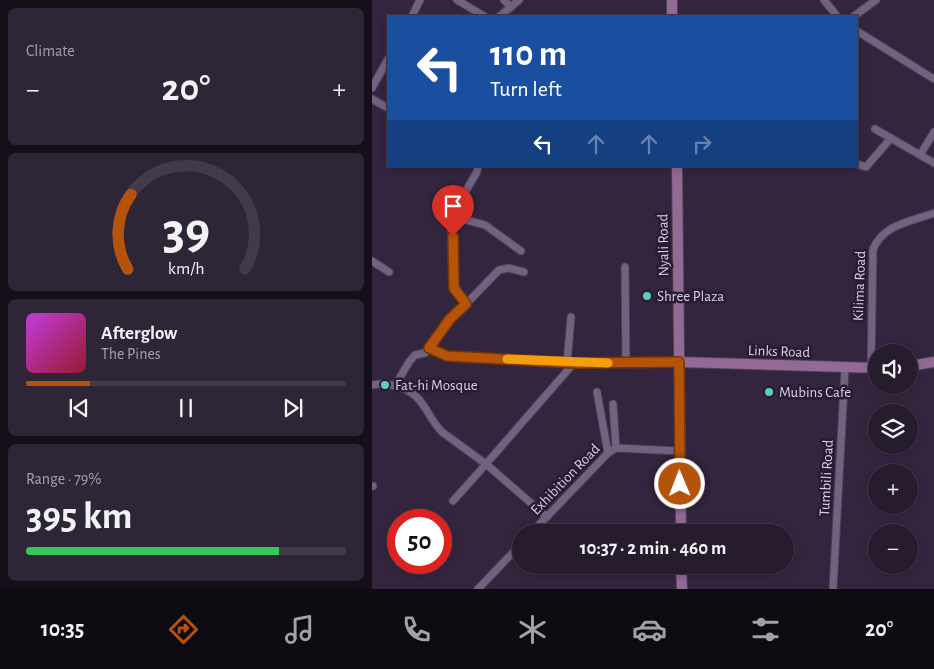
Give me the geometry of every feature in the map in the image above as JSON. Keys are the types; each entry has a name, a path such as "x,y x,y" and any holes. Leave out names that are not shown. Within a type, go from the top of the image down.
{"main road":[{"path":"672,0 672,15"},
{"name":"Nyali Road","path":"677,167 681,524"},
{"name":"Links Road","path":"679,362 868,368"},
{"path":"918,365 934,362"},
{"path":"681,574 682,589"}],"street":[{"path":"412,15 420,0"},
{"path":"457,0 482,15"},
{"path":"504,0 511,7"},
{"path":"501,15 518,0"},
{"path":"824,0 836,15"},
{"path":"855,15 876,0"},
{"path":"858,32 934,79"},
{"path":"372,88 387,61"},
{"path":"372,99 387,107"},
{"path":"876,129 934,163"},
{"path":"920,154 934,132"},
{"path":"858,164 866,167 891,138"},
{"path":"466,304 454,288 451,216 477,172 478,167"},
{"name":"Kilima Road","path":"874,344 873,249 879,237 890,228 934,213"},
{"path":"451,216 484,225 521,251"},
{"path":"372,261 389,272"},
{"path":"625,267 626,364"},
{"path":"395,386 408,362 415,355 425,353 450,319 499,270 509,268 524,272"},
{"path":"453,501 570,363 571,317"},
{"path":"429,348 447,356 570,363 626,364 679,362"},
{"name":"Tumbili Road","path":"833,589 845,368"},
{"path":"372,386 387,384 406,388 415,394 423,402 436,426 486,464 547,517"},
{"path":"597,392 608,453"},
{"path":"613,404 616,448"},
{"name":"Exhibition Road","path":"540,524 608,453 616,448 679,451"},
{"path":"478,589 512,553"}],"slow traffic":[{"path":"507,359 608,363"}],"place":[{"name":"Shree Plaza","path":"647,296"},
{"name":"Fat-hi Mosque","path":"385,385"},
{"name":"Mubins Cafe","path":"769,392"}],"route":[{"path":"453,236 454,290 466,304 450,319 429,348 447,356 567,363 626,364 679,362 680,484"}]}
